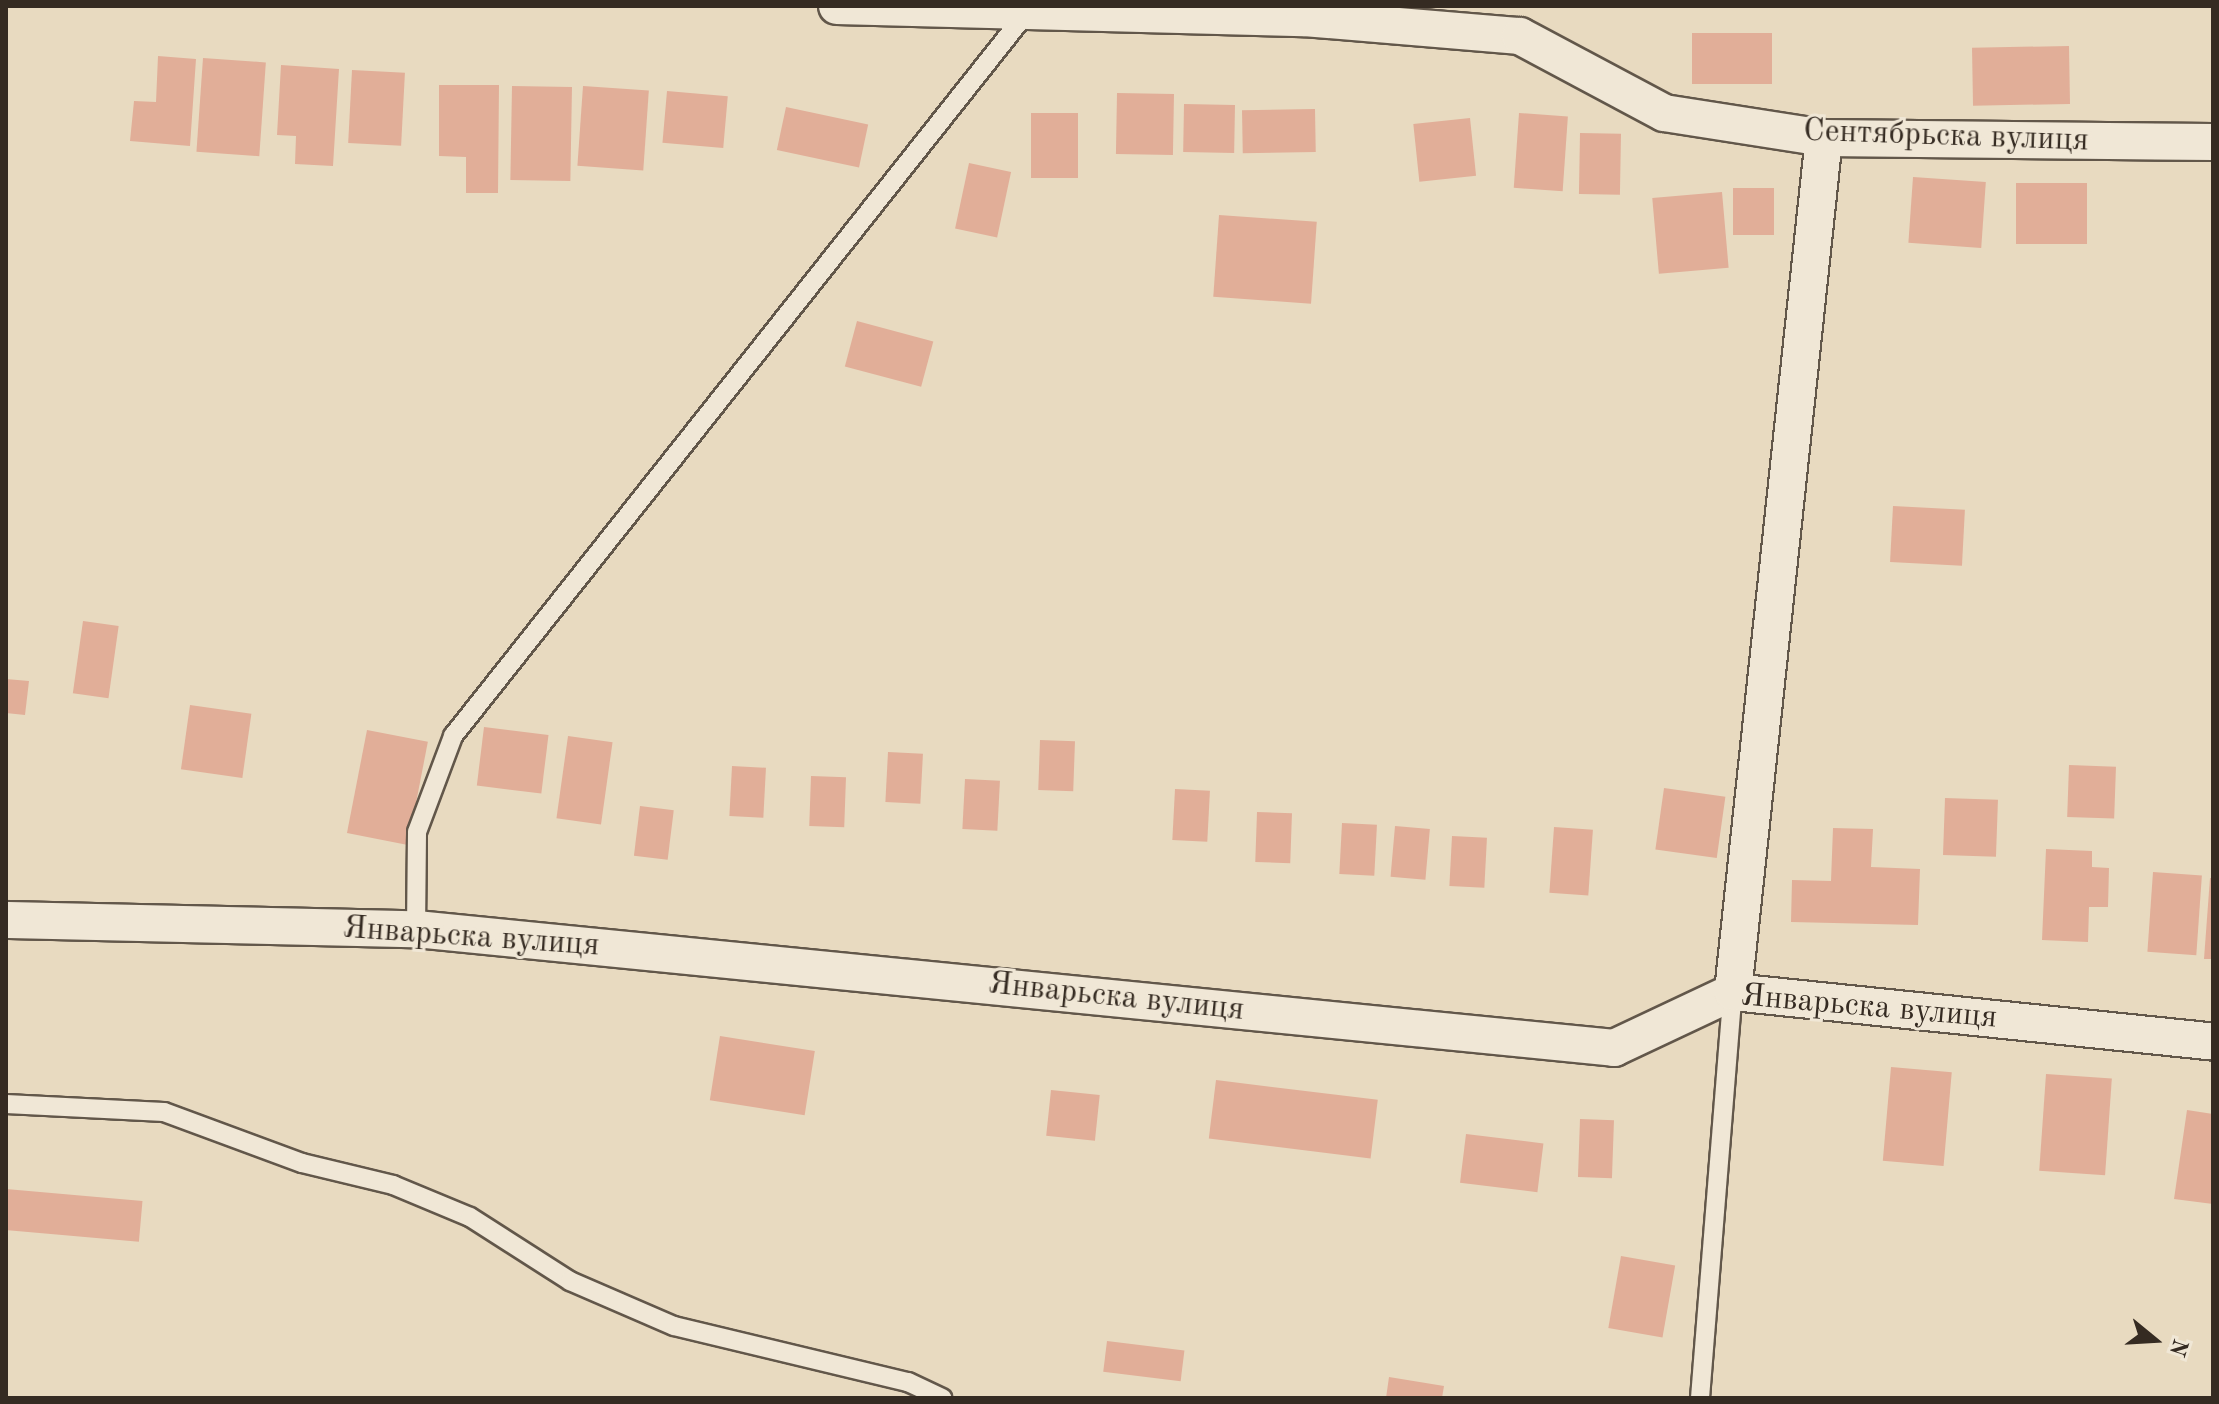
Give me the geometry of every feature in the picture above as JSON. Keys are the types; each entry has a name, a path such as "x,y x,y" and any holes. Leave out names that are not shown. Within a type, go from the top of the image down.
{"street":[{"name":"Сентябрьска вулиця","path":"855,6 1027,12 1305,12 1520,36 1664,113 1824,138 2213,142"},
{"path":"1733,992 1824,138"},
{"name":"Январьска вулиця","path":"6,920 416,929 1614,1048 1733,992 2213,1042"}],"lane":[{"path":"416,929 417,832 453,736 1027,12"},
{"path":"1700,1398 1733,992"},
{"path":"6,1104 164,1112 302,1163 393,1185 457,1212 570,1281 674,1326 908,1382 942,1398"}],"building":[{"path":"1692,33 1772,33 1772,84 1692,84"},
{"path":"2069,46 2070,104 1973,106 1972,48"},
{"path":"158,56 196,59 190,146 130,141 134,101 156,102"},
{"path":"203,58 266,62 259,156 196,152"},
{"path":"281,65 339,69 333,166 295,164 296,136 277,135"},
{"path":"352,70 405,73 401,146 348,143"},
{"path":"439,85 499,85 498,193 466,193 466,157 439,156"},
{"path":"512,86 572,87 570,181 510,180"},
{"path":"583,86 649,91 643,170 577,166"},
{"path":"667,91 728,96 723,148 662,143"},
{"path":"1117,93 1174,94 1173,155 1116,154"},
{"path":"1184,104 1235,105 1234,153 1183,152"},
{"path":"786,107 868,124 859,168 777,150"},
{"path":"1315,109 1316,152 1243,153 1242,110"},
{"path":"1031,113 1078,113 1078,178 1031,178"},
{"path":"1519,113 1568,116 1563,191 1514,188"},
{"path":"1470,118 1476,176 1419,182 1413,124"},
{"path":"1580,133 1621,134 1620,195 1579,194"},
{"path":"969,163 1011,172 997,237 955,229"},
{"path":"1913,177 1986,182 1981,248 1908,243"},
{"path":"2016,183 2087,183 2087,244 2016,244"},
{"path":"1733,188 1774,188 1774,235 1733,235"},
{"path":"1722,192 1729,268 1659,274 1652,198"},
{"path":"1219,215 1317,222 1311,304 1213,297"},
{"path":"857,321 933,341 921,387 845,366"},
{"path":"1893,506 1965,510 1962,566 1890,562"},
{"path":"83,621 119,626 108,698 73,693"},
{"path":"6,679 29,681 25,715 6,713"},
{"path":"190,705 251,714 242,778 181,769"},
{"path":"484,727 549,735 541,793 477,786"},
{"path":"367,730 428,742 408,845 347,833"},
{"path":"568,736 613,742 601,824 556,818"},
{"path":"1040,740 1075,741 1073,791 1038,790"},
{"path":"888,752 923,754 920,804 885,802"},
{"path":"2069,765 2116,767 2114,819 2067,817"},
{"path":"732,766 766,768 763,818 729,816"},
{"path":"811,776 846,777 844,827 809,826"},
{"path":"965,779 1000,781 997,831 962,829"},
{"path":"1664,788 1725,797 1717,858 1655,849"},
{"path":"1175,789 1210,791 1207,842 1172,840"},
{"path":"1945,798 1998,800 1996,857 1943,855"},
{"path":"640,806 674,810 668,860 634,856"},
{"path":"1257,812 1292,813 1290,863 1255,862"},
{"path":"1342,823 1377,825 1374,876 1339,874"},
{"path":"1395,826 1430,829 1425,880 1391,877"},
{"path":"1554,827 1593,830 1588,896 1549,893"},
{"path":"1833,828 1873,829 1871,867 1920,869 1918,925 1791,922 1792,880 1831,881"},
{"path":"1452,836 1487,838 1484,888 1449,886"},
{"path":"2046,849 2092,851 2092,867 2109,868 2108,907 2089,907 2088,942 2042,940"},
{"path":"2153,872 2202,875 2196,955 2147,952"},
{"path":"2210,878 2213,878 2213,959 2204,959"},
{"path":"720,1036 815,1051 805,1115 710,1100"},
{"path":"1891,1067 1952,1072 1944,1166 1883,1161"},
{"path":"2046,1074 2112,1079 2105,1175 2039,1171"},
{"path":"1216,1080 1378,1100 1371,1158 1209,1139"},
{"path":"1051,1090 1100,1095 1095,1141 1046,1136"},
{"path":"2187,1110 2213,1114 2213,1204 2174,1199"},
{"path":"1580,1119 1614,1120 1612,1178 1578,1177"},
{"path":"1466,1134 1543,1144 1537,1192 1460,1183"},
{"path":"6,1189 142,1201 139,1242 6,1230"},
{"path":"1621,1256 1675,1266 1662,1337 1608,1328"},
{"path":"1107,1341 1184,1351 1181,1381 1103,1372"},
{"path":"1389,1377 1444,1386 1442,1398 1386,1398"}]}
